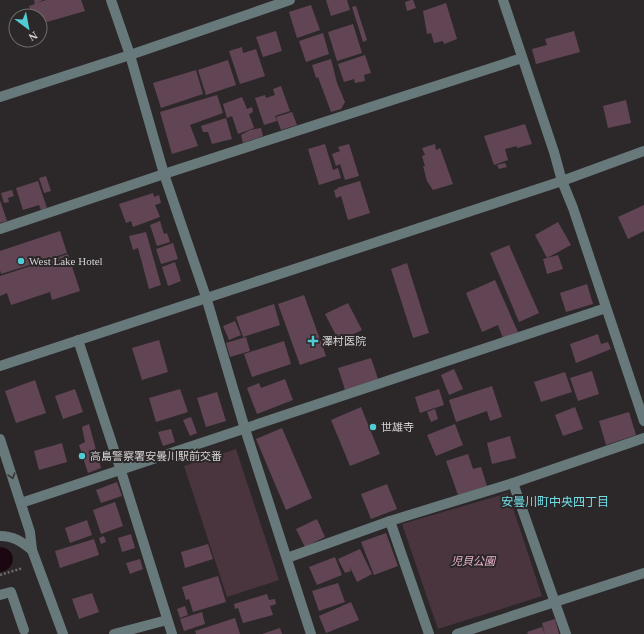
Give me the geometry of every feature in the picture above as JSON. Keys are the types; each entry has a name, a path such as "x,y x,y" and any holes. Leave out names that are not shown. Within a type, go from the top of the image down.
{"street":[{"path":"111,0 130,55 164,174 206,297 245,429 311,634"},
{"path":"0,97 130,55 290,0"},
{"path":"503,0 554,152 562,181 573,208 644,421"},
{"path":"0,229 164,174 522,58"},
{"path":"0,366 562,181 644,152"},
{"path":"20,504 606,308"},
{"path":"78,340 172,634"},
{"path":"287,558 390,521 513,483 644,438"},
{"path":"0,439 30,532 32,550 63,634"},
{"path":"513,483 566,634"},
{"path":"390,521 429,634"},
{"path":"0,536 9,536 21,541 32,550"},
{"path":"457,634 644,573"},
{"path":"0,595 11,592 24,630"},
{"path":"114,634 167,620"}],"path":[{"path":"0,575 23,568"}],"green space":[{"path":"236,449 279,580 227,597 184,466"},
{"name":"児貝公園","path":"508,493 542,596 438,629 402,524"}],"shaded area":[{"path":"0,547 6,548 10,551 13,559 10,567 0,572"}],"building":[{"path":"34,0 43,0 37,3 46,0 81,0 85,11 48,22 48,8 30,8 29,6 35,4"},
{"path":"326,0 347,0 350,10 331,16"},
{"path":"413,0 416,8 407,11 405,2"},
{"path":"446,3 457,39 444,44 443,41 434,43 431,33 427,34 423,11"},
{"path":"311,5 320,30 297,38 289,12"},
{"path":"356,6 367,40 363,42 352,7"},
{"path":"353,24 362,53 337,61 328,32"},
{"path":"276,31 282,51 263,57 256,37"},
{"path":"574,31 580,52 536,64 532,49 547,45 545,39"},
{"path":"323,33 329,54 306,62 299,41"},
{"path":"242,47 243,53 256,49 265,76 240,84 229,51"},
{"path":"365,55 371,73 364,75 365,81 355,83 354,79 344,82 338,64"},
{"path":"331,59 337,83 345,102 341,109 331,112 312,65"},
{"path":"228,60 236,85 206,95 198,70"},
{"path":"196,70 203,94 161,108 153,83"},
{"path":"281,86 290,111 275,116 277,121 264,125 255,98 265,95 266,98 275,95 273,89"},
{"path":"217,95 223,113 190,125 198,146 172,154 160,112"},
{"path":"242,97 247,109 252,107 253,112 249,114 254,128 238,134 232,116 227,118 223,104"},
{"path":"626,100 631,123 608,128 603,106"},
{"path":"292,112 297,125 281,130 276,117"},
{"path":"226,118 232,139 212,144 208,132 203,132 201,126"},
{"path":"525,124 532,144 517,148 517,146 505,149 508,160 494,165 484,136"},
{"path":"261,128 263,136 243,143 241,135 250,130"},
{"path":"325,144 333,170 338,168 341,178 319,185 308,149"},
{"path":"349,144 359,176 345,180 340,164 336,166 332,154 340,151 338,147"},
{"path":"435,144 436,150 440,148 453,184 433,190 427,181 423,166 425,166 422,156 425,155 422,148"},
{"path":"505,163 507,167 499,169 497,165"},
{"path":"46,176 51,191 44,193 39,178"},
{"path":"38,181 47,208 41,210 39,205 23,210 16,188"},
{"path":"360,181 370,213 348,220 341,196 336,198 334,190"},
{"path":"12,190 14,196 8,198 9,202 4,203 1,193"},
{"path":"153,193 154,197 159,195 161,203 155,205 160,217 133,227 131,221 126,223 119,204"},
{"path":"0,200 7,221 0,223"},
{"path":"644,205 644,231 628,239 618,217"},
{"path":"160,221 164,234 167,233 170,242 157,246 150,225"},
{"path":"558,222 571,245 547,258 535,235"},
{"name":"West Lake Hotel","path":"60,231 67,253 1,274 0,251"},
{"path":"146,232 161,285 149,289 138,248 133,250 129,236"},
{"path":"173,243 178,259 161,264 156,249"},
{"path":"509,245 539,313 519,322 490,253"},
{"path":"68,254 80,291 52,300 50,292 11,305 7,293 0,296 0,276"},
{"path":"558,255 563,269 547,274 543,259"},
{"path":"175,262 181,281 168,286 162,267"},
{"path":"407,263 429,333 413,338 391,269"},
{"path":"495,280 518,332 503,338 498,325 482,332 466,293"},
{"path":"587,284 593,304 566,312 560,293"},
{"path":"304,295 326,356 300,365 278,304"},
{"path":"348,303 362,330 339,341 325,314"},
{"path":"274,304 280,325 243,337 236,317"},
{"path":"235,321 241,335 229,340 223,326"},
{"path":"598,334 601,344 608,342 611,349 576,363 570,344"},
{"path":"246,337 250,351 230,357 226,343"},
{"path":"159,340 168,372 142,380 132,348"},
{"path":"284,341 291,364 252,377 244,354"},
{"path":"371,358 378,379 345,390 338,368"},
{"path":"454,369 463,389 449,395 441,375"},
{"path":"592,371 599,394 578,401 570,378"},
{"path":"565,372 572,392 541,402 534,382"},
{"path":"285,379 293,400 257,414 247,388 259,383 261,388"},
{"path":"35,380 46,413 16,423 5,391"},
{"path":"492,386 502,417 490,421 487,411 456,422 449,400"},
{"path":"75,389 83,412 63,419 55,396"},
{"path":"180,389 188,412 156,422 149,398"},
{"path":"439,389 444,405 420,413 415,397"},
{"path":"217,392 226,421 206,427 197,398"},
{"path":"361,407 380,454 350,466 331,420"},
{"path":"575,407 583,429 563,436 555,415"},
{"path":"435,409 438,419 431,422 427,412"},
{"path":"629,412 636,435 606,445 599,421"},
{"path":"191,417 197,433 190,436 183,420"},
{"path":"89,424 101,468 88,473 79,445 85,442 82,427"},
{"path":"455,424 463,445 436,456 427,435"},
{"path":"282,428 312,498 286,510 256,439"},
{"path":"171,429 175,442 163,446 158,432"},
{"path":"510,436 516,458 492,464 487,443"},
{"path":"62,443 67,462 39,470 34,451"},
{"path":"468,454 473,469 481,467 487,486 458,495 446,461"},
{"path":"117,482 122,496 101,503 96,490"},
{"path":"387,484 397,509 371,519 361,494"},
{"path":"115,502 123,526 101,534 93,510"},
{"path":"317,519 325,537 305,547 296,529"},
{"path":"87,520 92,535 70,543 65,528"},
{"path":"386,533 398,566 374,575 361,542"},
{"path":"131,534 135,548 122,552 118,538"},
{"path":"104,536 106,542 101,544 99,538"},
{"path":"94,539 99,555 60,568 55,551"},
{"path":"208,544 213,559 185,568 181,552"},
{"path":"360,549 372,574 357,582 349,565 351,571 345,573 338,559"},
{"path":"335,557 342,575 317,585 309,567"},
{"path":"140,559 143,569 130,574 126,563"},
{"path":"218,576 226,602 193,612 189,599 186,600 182,587"},
{"path":"338,583 345,602 319,611 312,591"},
{"path":"92,593 99,612 79,619 72,599"},
{"path":"267,594 269,600 275,599 276,604 270,606 273,615 243,623 238,608 235,609 234,604"},
{"path":"351,602 359,620 326,633 319,616"},
{"path":"185,606 188,615 180,618 177,609"},
{"path":"202,612 205,624 184,631 180,619"},
{"path":"235,618 240,634 196,634 195,631"},
{"path":"555,619 559,634 545,634 542,623"},
{"path":"542,627 545,634 528,634 527,632"},
{"path":"280,628 282,634 262,634"}],"place":[{"name":"West Lake Hotel","path":"21,261"},
{"name":"澤村医院","path":"313,341"},
{"name":"世雄寺","path":"373,427"},
{"name":"高島警察署安曇川駅前交番","path":"82,456"}],"district":[{"name":"安曇川町中央四丁目","path":"555,502"}]}
